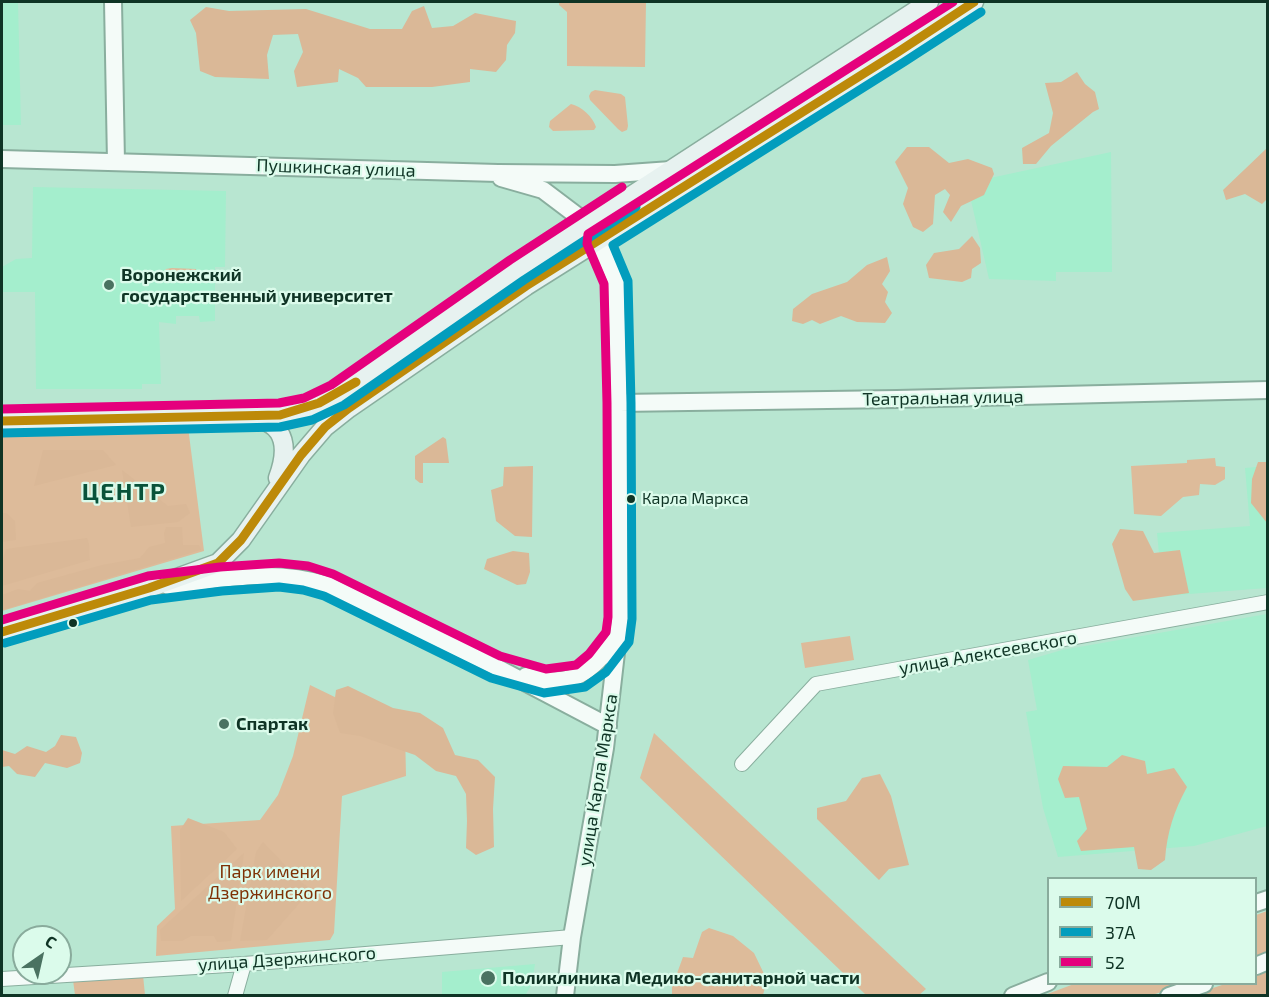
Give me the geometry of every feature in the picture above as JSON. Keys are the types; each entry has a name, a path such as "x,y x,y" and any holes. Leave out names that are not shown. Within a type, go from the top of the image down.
{"main road":[{"path":"2,421 280,415 308,409 337,395 517,270 929,2"},
{"path":"2,632 149,588 218,563 241,540 301,455 325,427 349,408 526,286 974,2"},
{"name":"улица Карла Маркса","path":"588,224 598,240"},
{"path":"239,416 264,420 274,426 281,435 285,447 283,462 272,494"}],"street":[{"path":"113,2 116,162"},
{"name":"Пушкинская улица","path":"2,159 480,172 615,174 671,170"},
{"name":"улица Карла Маркса","path":"480,172 543,190 588,224"},
{"name":"улица Карла Маркса","path":"565,996 572,937 608,726 620,618 616,281 598,240"},
{"name":"Театральная улица","path":"619,403 1268,390"},
{"path":"149,588 255,576 279,575 306,578 328,585 496,667 608,726"},
{"name":"улица Алексеевского","path":"742,764 816,684 1268,602"},
{"path":"496,667 545,681 580,676 598,663 618,637"},
{"name":"улица Дзержинского","path":"2,979 244,963 572,937"},
{"path":"236,996 244,963"},
{"path":"1013,996 1047,982"},
{"path":"1169,996 1201,985"}],"shaded area":[{"path":"2,2 18,2 21,125 2,125"},
{"path":"1111,152 1112,272 1056,272 1056,281 989,279 967,183"},
{"name":"Воронежский государственный университет","path":"33,187 226,191 225,267 215,267 215,321 200,322 199,316 176,316 176,324 159,322 161,384 142,384 142,389 36,389 35,292 2,292 2,267 16,259 32,258"},
{"path":"1267,466 1267,588 1163,596 1157,533 1250,526 1245,468"},
{"path":"1267,614 1267,826 1194,846 1058,857 1043,808 1026,712 1037,710 1028,660 1062,650"},
{"name":"Поликлиника Медико-санитарной части","path":"535,964 532,984 526,994 531,995 442,995 442,972"}],"green space":[{"path":"559,2 646,2 645,67 567,66 567,12 559,5"},
{"path":"424,6 432,28 453,26 475,13 516,21 515,33 507,45 506,60 496,72 470,69 470,82 432,87 366,87 358,78 339,69 338,82 297,87 294,71 303,52 298,34 273,35 267,55 269,79 215,77 200,71 196,33 190,20 206,7 229,11 306,9 370,29 402,29 412,11"},
{"path":"1077,72 1085,84 1095,92 1099,109 1051,146 1036,164 1023,164 1022,148 1049,133 1053,113 1045,83 1061,82"},
{"path":"595,90 621,94 625,97 627,130 622,132 618,129 590,100 591,92"},
{"path":"571,104 579,107 589,116 596,127 594,130 553,131 549,127 550,121"},
{"path":"907,147 929,147 949,163 968,159 992,168 994,174 984,195 961,206 951,222 943,212 950,195 945,189 935,195 933,224 923,232 913,227 903,204 908,188 895,162"},
{"path":"1267,148 1267,199 1262,204 1245,194 1226,200 1223,190"},
{"path":"972,236 980,248 981,263 972,269 971,278 962,282 929,278 926,265 934,253 959,249"},
{"path":"887,257 890,271 882,284 888,292 885,302 892,313 885,323 857,322 841,316 820,324 812,320 803,324 792,321 793,309 812,294 847,282 867,265"},
{"path":"166,269 196,269 195,278 159,278"},
{"path":"188,427 204,551 2,611 2,430"},
{"path":"443,437 446,439 449,463 423,463 423,483 420,483 415,479 415,456"},
{"path":"43,450 103,450 116,465 34,486"},
{"path":"1215,458 1216,466 1225,467 1225,479 1215,485 1200,484 1199,495 1183,497 1161,516 1134,514 1131,466 1187,463 1187,460"},
{"path":"1258,462 1267,462 1267,523 1251,503 1252,479"},
{"path":"533,466 532,537 515,536 496,521 491,490 503,486 504,467"},
{"path":"122,470 168,506 186,504 190,513 178,522 131,527"},
{"path":"2,513 6,513 15,521 16,540 2,542"},
{"path":"166,527 182,527 183,545 199,545 201,550 2,610 2,595 18,589 30,591 37,583 102,565 140,558 149,547 165,543"},
{"path":"1120,529 1143,531 1154,553 1180,550 1189,593 1133,601 1125,589 1112,544"},
{"path":"87,538 90,560 2,586 2,561 6,549"},
{"path":"513,551 529,553 530,572 526,584 517,585 484,569 487,559"},
{"path":"850,636 854,660 805,668 801,643"},
{"name":"Парк имени Дзержинского","path":"310,685 405,731 406,776 342,796 334,933 330,940 156,956 157,926 175,909 171,826 260,820 278,795 293,756"},
{"path":"348,686 393,708 420,713 443,728 455,755 478,760 495,777 494,847 476,855 466,848 466,794 456,776 436,771 415,755 360,736 340,733 333,713 336,690"},
{"path":"654,733 926,989 919,995 866,995 640,778"},
{"path":"61,735 76,737 82,753 80,763 67,768 45,763 35,777 17,774 9,766 2,767 2,750 15,754 27,746 46,752 55,746"},
{"path":"1122,755 1145,761 1147,774 1174,768 1187,787 1172,822 1165,860 1151,870 1138,869 1134,847 1081,851 1077,841 1087,829 1079,797 1065,798 1058,779 1063,766 1107,767"},
{"path":"880,774 891,796 909,865 889,869 879,880 817,819 817,808 846,801 862,778"},
{"path":"188,818 224,832 237,849 181,901 180,830"},
{"path":"263,842 302,883 312,889 267,940 240,941 256,852"},
{"path":"244,853 231,941 217,942 214,936 191,936 182,941 161,941 160,930"},
{"path":"1267,911 1267,956 1257,960 1257,915"},
{"path":"709,928 733,936 754,953 767,980 763,995 672,995 672,987 683,957 693,958 702,932"},
{"path":"1267,969 1267,995 1189,996 1222,985 1257,985 1257,973"},
{"path":"143,975 145,995 75,995 73,980"},
{"path":"1071,985 1184,985 1152,995 1042,996"}],"transit line":[{"name":"52","path":"2,620 148,576 220,567 279,563 308,566 333,574 500,656 546,669 576,665 589,654 606,632 608,617 604,284 587,244 588,234 953,2"},
{"name":"70М","path":"2,632 149,588 218,563 241,540 301,455 325,427 349,408 526,286 974,2"},
{"name":"37А","path":"5,643 151,600 279,587 324,596 491,678 544,693 585,687 606,672 629,642 632,619 628,281 613,245 981,12"},
{"name":"52","path":"2,409 279,403 304,398 331,385 510,260 622,187"},
{"name":"37А","path":"2,433 280,427 312,420 344,405 524,280 636,207"},
{"name":"70М","path":"2,421 280,415 319,403 356,382"}],"place":[{"name":"Воронежский государственный университет","path":"109,285"},
{"name":"Карла Маркса","path":"631,499"},
{"name":"Спартак","path":"224,724"},
{"name":"Поликлиника Медико-санитарной части","path":"488,978"}],"district":[{"name":"ЦЕНТР","path":"124,492"}]}
